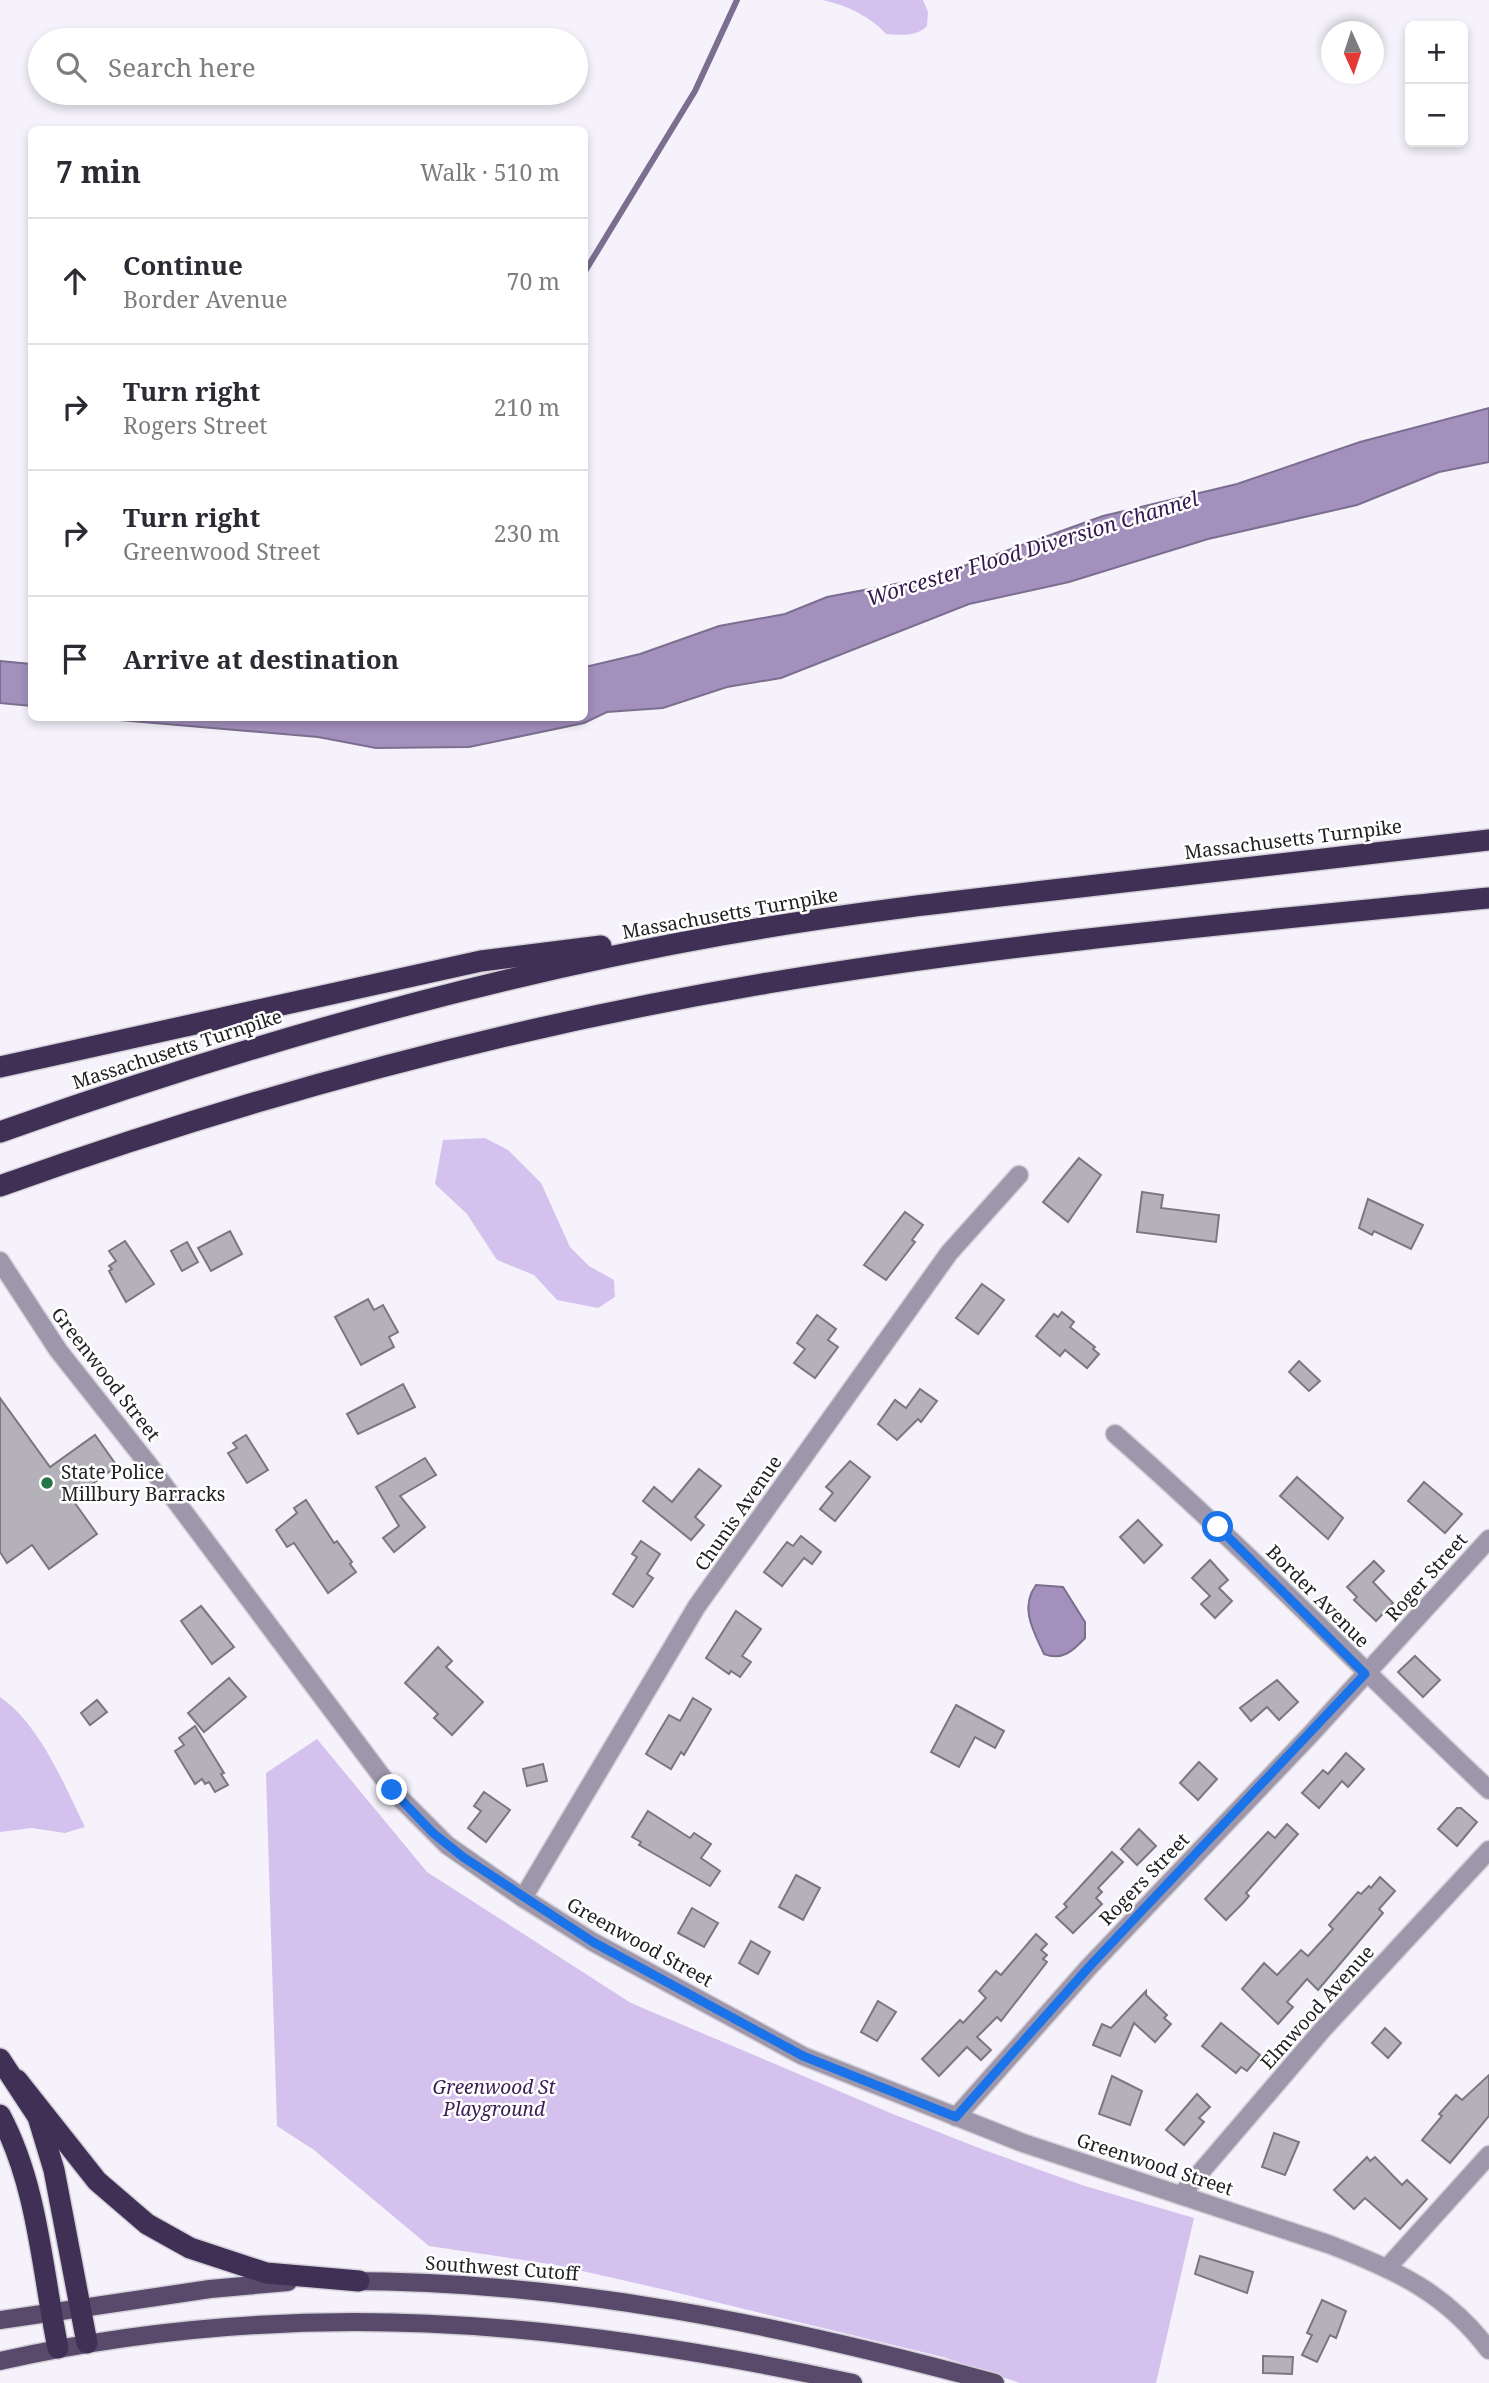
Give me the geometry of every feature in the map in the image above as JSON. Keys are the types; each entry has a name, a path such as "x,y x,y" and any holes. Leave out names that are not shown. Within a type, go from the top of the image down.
{"highway":[{"name":"Massachusetts Turnpike","path":"0,1132 170,1072 371,1013 566,966 722,935 936,904 1489,840"},
{"path":"0,1186 290,1093 424,1056 640,1007 928,958 1109,936 1489,898"},
{"path":"0,1068 481,961 614,944 722,935"},
{"path":"0,2059 97,2181 147,2224 190,2248 267,2273 359,2281"},
{"path":"17,2080 38,2118 54,2170 87,2343"},
{"path":"0,2115 21,2162 37,2226 58,2348"}],"main road":[{"name":"Southwest Cutoff","path":"0,2320 210,2288 289,2281 474,2285 574,2294 666,2308 849,2344 995,2383"},
{"path":"0,2361 87,2343 174,2331 356,2320 468,2324 629,2341 853,2383"}],"street":[{"name":"Chunis Avenue","path":"523,1898 697,1606 949,1253 1019,1175"},
{"name":"Greenwood Street","path":"0,1261 58,1350 145,1460 392,1790 447,1845 593,1942 803,2056 1023,2143 1331,2245 1387,2268 1451,2307 1489,2350"},
{"name":"Border Avenue","path":"1115,1434 1189,1499 1365,1674 1489,1790"},
{"name":"Roger Street","path":"1365,1674 1489,1539"},
{"name":"Rogers Street","path":"956,2117 1089,1967 1365,1674"},
{"name":"Elmwood Avenue","path":"1181,2195 1324,2028 1489,1850"},
{"path":"1387,2268 1489,2155"}],"green space":[{"path":"823,0 923,0 928,12 927,26 913,34 886,34 857,12"},
{"path":"485,1138 508,1150 541,1183 570,1247 589,1266 614,1280 615,1297 598,1308 557,1300 534,1275 497,1260 467,1214 435,1184 443,1140"},
{"path":"0,1697 15,1709 39,1739 85,1827 65,1833 32,1828 0,1832"},
{"name":"Greenwood St Playground","path":"317,1739 427,1872 631,2003 984,2150 1085,2186 1194,2218 1156,2383 1020,2383 943,2357 666,2290 556,2265 429,2246 314,2150 277,2126 266,1773"}],"water":[{"name":"Worcester Flood Diversion Channel","path":"1489,408 1489,462 1439,472 1357,505 1208,539 1069,582 969,604 781,678 727,687 663,708 607,712 584,723 469,747 376,748 318,737 131,721 588,721 588,666 640,654 719,626 785,614 827,597 933,577 1103,516 1237,484 1360,442"},
{"path":"0,661 28,664 28,706 0,703"},
{"path":"1036,1585 1063,1587 1085,1622 1085,1638 1067,1654 1044,1654 1036,1637 1028,1611 1031,1594"}],"building":[{"path":"1079,1158 1101,1175 1068,1222 1043,1202"},
{"path":"1142,1192 1163,1195 1161,1208 1219,1215 1216,1242 1137,1232"},
{"path":"1368,1199 1423,1225 1411,1249 1374,1231 1372,1235 1359,1228"},
{"path":"905,1212 923,1225 912,1240 915,1242 886,1280 864,1265"},
{"path":"230,1231 242,1254 211,1271 198,1248"},
{"path":"125,1241 154,1284 126,1302 109,1271 112,1269 109,1266 116,1261 109,1251"},
{"path":"187,1242 198,1262 182,1271 171,1251"},
{"path":"982,1284 1004,1300 978,1334 956,1318"},
{"path":"368,1299 374,1310 383,1305 398,1332 389,1337 394,1347 361,1365 335,1317"},
{"path":"1062,1312 1074,1322 1070,1327 1095,1347 1093,1349 1099,1354 1087,1368 1065,1350 1060,1356 1036,1336 1054,1314 1058,1317"},
{"path":"817,1315 836,1329 828,1340 838,1347 815,1378 794,1363 805,1349 797,1343"},
{"path":"1299,1361 1320,1381 1309,1391 1289,1372"},
{"path":"403,1384 415,1407 358,1434 347,1414"},
{"path":"920,1389 937,1401 921,1422 918,1419 897,1440 878,1424 895,1400 906,1408"},
{"name":"State Police Millbury Barracks","path":"0,1398 50,1467 95,1435 117,1466 72,1499 97,1534 49,1569 32,1545 7,1563 0,1552"},
{"path":"246,1435 268,1470 247,1483 228,1453 237,1448 233,1443"},
{"path":"425,1458 436,1475 400,1496 425,1527 394,1552 383,1538 399,1526 376,1487"},
{"path":"850,1461 870,1477 835,1521 820,1509 833,1493 826,1487"},
{"path":"699,1469 721,1486 695,1517 704,1525 691,1540 643,1501 654,1487 672,1502"},
{"path":"1297,1477 1343,1518 1328,1539 1280,1496"},
{"path":"1424,1482 1462,1514 1445,1533 1408,1501"},
{"path":"306,1500 334,1543 337,1541 352,1562 350,1564 356,1572 328,1593 294,1543 287,1547 276,1530 297,1513 294,1508"},
{"path":"1138,1520 1162,1545 1144,1563 1120,1537"},
{"path":"801,1536 821,1552 812,1564 804,1558 782,1586 764,1572 787,1542 793,1546"},
{"path":"641,1541 660,1554 647,1574 653,1578 633,1607 613,1594 637,1557 632,1554"},
{"path":"1210,1560 1228,1580 1219,1588 1232,1601 1215,1618 1201,1604 1210,1596 1192,1578"},
{"path":"1374,1561 1384,1571 1373,1582 1393,1603 1376,1621 1354,1600 1357,1597 1347,1587"},
{"path":"201,1606 234,1647 212,1664 181,1621"},
{"path":"736,1611 761,1629 742,1656 751,1662 740,1677 731,1671 729,1674 706,1658"},
{"path":"438,1647 452,1661 446,1667 483,1702 452,1735 434,1718 438,1714 405,1683"},
{"path":"1415,1656 1440,1680 1423,1697 1398,1672"},
{"path":"229,1678 246,1697 204,1732 188,1713"},
{"path":"1277,1680 1298,1702 1279,1720 1267,1707 1251,1721 1240,1708"},
{"path":"693,1698 711,1709 684,1755 681,1752 671,1769 646,1754 669,1715 680,1721"},
{"path":"97,1700 107,1712 90,1725 81,1713"},
{"path":"956,1705 1004,1731 995,1748 975,1737 959,1767 931,1752"},
{"path":"195,1726 224,1773 221,1774 228,1785 215,1792 209,1782 205,1784 202,1779 195,1784 175,1751 184,1745 179,1738"},
{"path":"1346,1753 1364,1769 1348,1787 1342,1781 1319,1808 1302,1793 1323,1770 1328,1774"},
{"path":"1199,1762 1217,1779 1198,1800 1180,1783"},
{"path":"543,1764 547,1781 527,1786 523,1769"},
{"path":"484,1792 510,1810 486,1842 468,1828 481,1811 474,1806"},
{"path":"1457,1808 1461,1808 1477,1822 1457,1846 1438,1829"},
{"path":"648,1811 690,1838 694,1833 711,1844 701,1858 720,1871 710,1886 639,1845 641,1842 632,1837"},
{"path":"1287,1824 1298,1834 1246,1893 1249,1896 1226,1920 1205,1899 1268,1832 1275,1838"},
{"path":"1139,1829 1156,1846 1137,1865 1121,1849"},
{"path":"1112,1852 1123,1862 1098,1888 1102,1892 1096,1898 1102,1904 1073,1933 1056,1917 1067,1907 1064,1904"},
{"path":"796,1875 820,1888 803,1920 779,1907"},
{"path":"1380,1877 1395,1891 1379,1909 1383,1913 1318,1990 1307,1979 1287,2002 1293,2007 1278,2024 1242,1989 1264,1963 1277,1975 1301,1950 1308,1956 1333,1929 1329,1925 1358,1892 1361,1894 1369,1886 1371,1888"},
{"path":"692,1908 718,1923 704,1947 678,1933"},
{"path":"1036,1934 1047,1944 1041,1950 1047,1955 1043,1959 1047,1962 1001,2021 997,2017 977,2037 991,2050 981,2060 967,2047 939,2076 922,2059 960,2020 963,2023 986,1998 979,1991 996,1971 1001,1975"},
{"path":"751,1941 770,1952 758,1974 739,1963"},
{"path":"1146,1991 1146,1995 1167,2015 1164,2018 1171,2024 1155,2042 1134,2023 1120,2056 1093,2045 1102,2024 1111,2028"},
{"path":"878,2001 896,2012 877,2041 861,2032"},
{"path":"1221,2023 1260,2055 1247,2071 1241,2067 1236,2073 1202,2046"},
{"path":"1385,2028 1401,2043 1388,2058 1372,2043"},
{"path":"1489,2075 1489,2116 1450,2163 1422,2140 1442,2116 1439,2114 1456,2095 1462,2100"},
{"path":"1112,2076 1142,2091 1130,2125 1099,2114"},
{"path":"1197,2094 1210,2107 1199,2118 1204,2122 1184,2145 1166,2130"},
{"path":"1274,2133 1299,2142 1285,2175 1262,2167"},
{"path":"1367,2157 1370,2161 1375,2157 1402,2185 1407,2180 1427,2199 1400,2229 1365,2198 1354,2209 1334,2190"},
{"path":"1200,2256 1253,2272 1247,2293 1195,2274"},
{"path":"1322,2300 1346,2311 1336,2338 1330,2335 1317,2362 1302,2355 1312,2335 1307,2333"},
{"path":"1263,2356 1293,2357 1292,2374 1263,2373"}],"waterway":[{"path":"588,266 695,91 737,0"}],"place":[{"name":"State Police Millbury Barracks","path":"47,1483"}],"route":[{"path":"392,1790 433,1833 463,1857 593,1942 803,2056 956,2117 1089,1967 1365,1674 1218,1527"}]}
